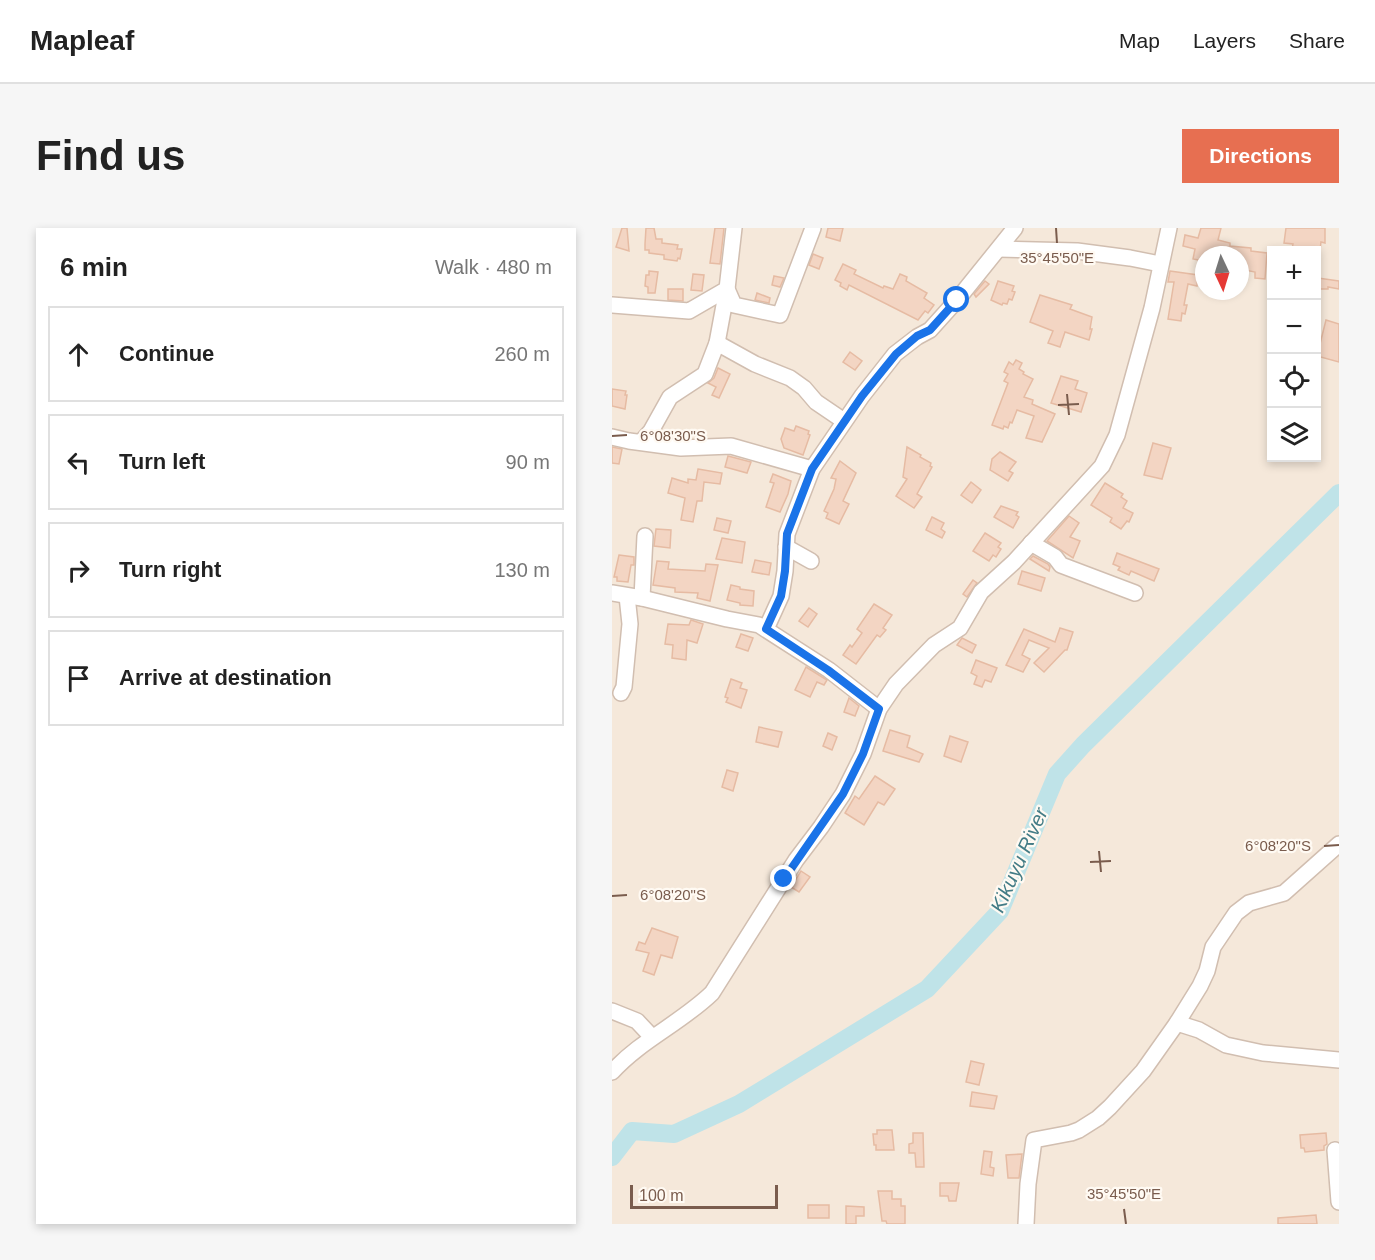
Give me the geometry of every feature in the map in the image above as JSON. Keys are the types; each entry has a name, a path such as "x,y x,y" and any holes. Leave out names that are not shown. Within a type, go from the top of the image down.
{"street":[{"path":"641,442 651,430 670,397 705,374 717,343 727,289 734,228"},
{"path":"727,289 734,305 780,315 813,228"},
{"path":"766,629 781,596 787,534 812,469 844,421 896,354 917,336 930,330 1015,228"},
{"path":"612,1072 652,1036 666,1030 712,993 796,860 843,794 863,754 879,709 896,684 934,645 960,628 981,592 998,574 1014,562 1102,466 1113,443 1152,308 1169,228"},
{"path":"999,249 1077,251 1160,264"},
{"path":"612,305 689,311 727,289"},
{"path":"717,343 755,364 790,378 804,388 816,402 844,421"},
{"path":"612,436 629,441 690,449 731,446 812,469"},
{"path":"621,693 624,687 630,624 627,596 645,536"},
{"path":"1030,543 1054,557 1061,565 1135,593"},
{"path":"786,547 811,561"},
{"path":"627,596 759,625 828,670 879,709"},
{"path":"1026,1224 1028,1184 1034,1140 1071,1133 1098,1118 1143,1071 1178,1023 1207,971 1213,947 1236,913 1249,903 1284,893 1339,843"},
{"path":"612,1011 637,1021 652,1036"},
{"path":"1178,1023 1199,1030 1226,1045 1263,1053 1339,1060"},
{"path":"1335,1150 1339,1202"}],"shaded area":[{"path":"612,228 1339,228 1339,1224 612,1224"}],"building":[{"path":"622,228 627,228 629,251 616,247"},
{"path":"646,228 654,228 656,239 662,239 662,243 678,245 677,249 682,249 680,259 678,258 677,261 664,259 664,255 649,253 649,250 645,250"},
{"path":"715,228 724,228 720,264 710,263"},
{"path":"828,228 843,228 840,241 826,237"},
{"path":"1201,228 1221,228 1218,240 1230,243 1230,246 1195,246 1195,249 1183,246 1185,235 1198,238"},
{"path":"1286,228 1325,228 1325,243 1321,242 1320,246 1293,246 1293,244 1284,243"},
{"path":"1249,248 1251,251 1267,253 1265,279 1255,278 1255,272 1249,271"},
{"path":"813,254 823,258 819,269 809,265"},
{"path":"843,264 856,270 854,274 883,288 884,286 893,289 900,274 907,277 906,281 927,293 924,298 934,305 918,320 849,285 847,290 835,280"},
{"path":"649,271 658,272 655,293 648,293 648,287 645,286 646,275 649,275"},
{"path":"1170,271 1195,275 1195,286 1188,284 1184,305 1187,305 1185,314 1182,313 1181,321 1168,319 1174,282 1168,282"},
{"path":"693,274 704,275 702,291 691,290"},
{"path":"774,276 784,278 780,287 772,285"},
{"path":"1321,278 1339,281 1339,289 1328,287 1328,289 1321,289"},
{"path":"985,281 989,284 976,297 974,294"},
{"path":"998,281 1014,286 1012,291 1015,292 1012,300 1009,299 1007,304 1002,305 991,300"},
{"path":"668,289 683,289 683,301 668,300"},
{"path":"757,293 770,298 769,303 755,300"},
{"path":"1040,295 1072,305 1070,309 1092,317 1089,340 1065,332 1060,347 1048,343 1053,331 1030,322"},
{"path":"1326,320 1339,324 1339,362 1321,357 1321,340"},
{"path":"850,352 862,361 855,370 843,362"},
{"path":"1016,360 1022,363 1019,369 1024,372 1023,374 1033,379 1024,397 1033,400 1032,404 1055,414 1042,442 1026,438 1034,416 1017,410 1008,428 1004,426 1003,429 992,425 1008,383 1004,381 1008,374 1004,372 1009,362 1013,365"},
{"path":"718,368 730,374 719,398 712,395 716,387 708,383 714,378"},
{"path":"1061,376 1078,381 1075,389 1087,393 1081,412 1051,403"},
{"path":"612,389 626,391 625,409 612,406"},
{"path":"796,426 809,431 810,435 803,455 784,448 781,439 785,428 794,431"},
{"path":"1153,443 1171,448 1162,479 1144,475"},
{"path":"612,447 622,449 619,464 612,463"},
{"path":"907,447 931,463 932,467 917,494 922,497 914,508 896,496 907,479 903,477"},
{"path":"1000,452 1016,462 1009,471 1013,473 1008,481 990,470 992,459"},
{"path":"728,456 751,462 747,473 725,467"},
{"path":"840,461 856,473 843,501 849,504 839,524 826,518 828,513 824,511 834,489 836,479 831,478"},
{"path":"698,469 722,473 720,484 704,482 702,501 697,501 693,522 681,520 685,498 668,493 672,478 688,483 688,479 696,480"},
{"path":"773,474 791,481 780,512 766,507 774,483 770,482"},
{"path":"971,482 981,490 972,503 961,495"},
{"path":"1105,483 1123,494 1121,497 1127,501 1123,508 1133,513 1129,522 1127,521 1121,529 1110,522 1112,518 1091,505"},
{"path":"1001,506 1018,512 1016,515 1019,517 1013,528 994,517"},
{"path":"1069,516 1079,523 1070,537 1080,541 1073,558 1047,541"},
{"path":"932,517 944,523 941,529 945,532 942,538 926,530"},
{"path":"717,518 731,521 728,533 714,530"},
{"path":"656,529 671,530 670,548 654,546"},
{"path":"985,533 1001,543 998,547 1001,549 996,557 993,555 989,561 973,551"},
{"path":"722,538 745,542 742,563 716,559"},
{"path":"1117,553 1159,569 1154,581 1131,571 1129,575 1118,570 1120,567 1113,564"},
{"path":"619,555 634,557 634,565 631,565 628,582 617,581 617,577 614,577"},
{"path":"1033,556 1048,564 1049,571 1030,559"},
{"path":"755,560 771,563 769,575 752,572"},
{"path":"657,561 669,562 668,569 705,571 706,564 718,565 710,601 697,598 698,593 675,592 675,588 653,585"},
{"path":"1022,571 1045,578 1041,591 1018,584"},
{"path":"973,580 977,583 967,597 963,594"},
{"path":"731,585 754,591 753,606 740,605 740,603 727,600"},
{"path":"874,604 892,615 883,628 886,630 880,637 877,635 856,664 843,655 862,633 857,629"},
{"path":"809,608 817,614 808,627 799,621"},
{"path":"691,620 703,624 697,643 687,640 686,660 672,658 673,645 665,644 668,624 689,625"},
{"path":"1060,628 1073,632 1067,650 1044,672 1034,663 1049,648 1029,640 1022,655 1030,659 1023,672 1006,665 1024,629 1055,642"},
{"path":"741,634 753,638 748,651 736,647"},
{"path":"962,638 976,645 972,653 957,645"},
{"path":"976,660 997,668 991,682 985,680 982,687 974,684 977,676 971,673"},
{"path":"806,667 827,680 824,685 817,682 810,697 795,690"},
{"path":"731,679 742,683 740,688 747,690 741,708 726,702 728,698 725,697"},
{"path":"849,698 859,706 855,716 844,712"},
{"path":"759,727 782,732 778,747 756,742"},
{"path":"890,730 910,736 907,747 923,754 919,762 883,751"},
{"path":"828,733 837,737 832,750 823,746"},
{"path":"950,736 968,742 961,762 944,756"},
{"path":"727,770 738,773 733,791 722,787"},
{"path":"875,776 895,789 884,805 878,802 864,825 845,813 855,796 859,799"},
{"path":"801,871 810,877 799,892 791,887"},
{"path":"652,928 678,937 672,958 661,955 654,975 643,971 649,953 636,950 639,942 645,944"},
{"path":"971,1061 984,1064 979,1085 966,1082"},
{"path":"972,1092 997,1096 994,1109 970,1106"},
{"path":"877,1130 892,1130 894,1150 876,1150 873,1134 877,1134"},
{"path":"913,1133 923,1133 924,1167 916,1167 915,1153 909,1153 909,1144 913,1143"},
{"path":"1326,1133 1327,1144 1324,1150 1305,1152 1304,1148 1301,1148 1300,1135"},
{"path":"984,1151 992,1152 990,1167 994,1168 993,1176 981,1174"},
{"path":"1022,1154 1019,1178 1008,1178 1006,1155"},
{"path":"940,1183 959,1183 956,1201 949,1201 948,1196 940,1196"},
{"path":"878,1191 892,1191 892,1199 901,1199 901,1206 905,1206 905,1224 887,1224 886,1221 882,1221"},
{"path":"808,1205 829,1205 829,1218 808,1218"},
{"path":"846,1206 864,1207 864,1216 856,1216 856,1224 846,1224"},
{"path":"1316,1215 1317,1224 1278,1224 1278,1218"}],"waterway":[{"name":"Kikuyu River","path":"612,1157 632,1131 674,1134 739,1104 927,989 1000,911 1057,774 1083,745 1339,493"}],"route":[{"path":"784,879 843,794 863,754 879,709 828,670 766,629 781,596 787,534 812,469 862,396 896,354 917,336 930,330 957,300"}]}
